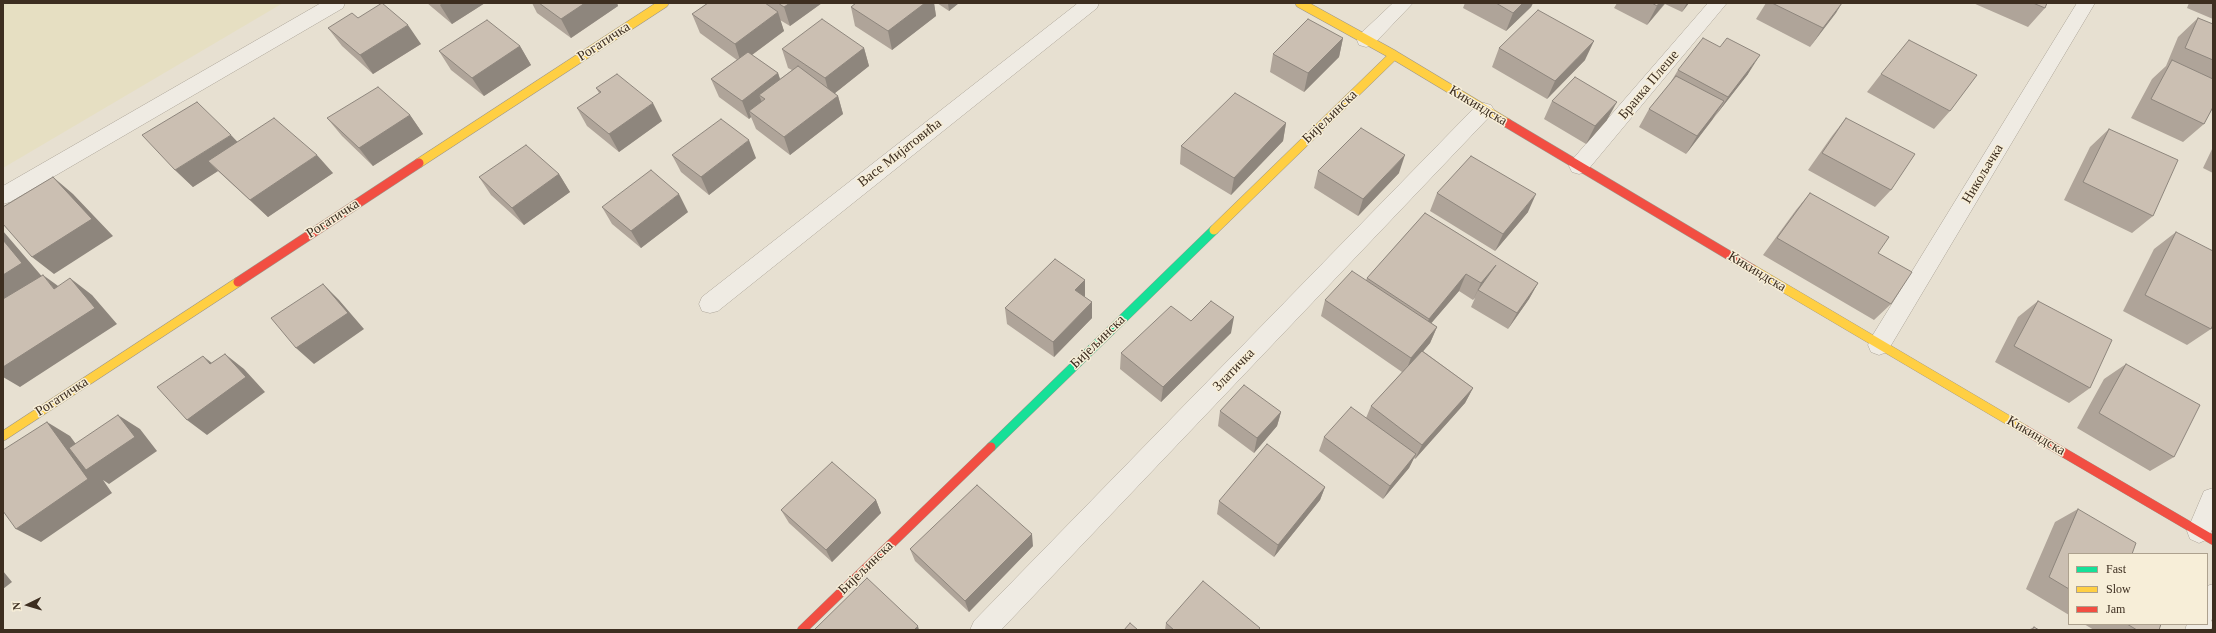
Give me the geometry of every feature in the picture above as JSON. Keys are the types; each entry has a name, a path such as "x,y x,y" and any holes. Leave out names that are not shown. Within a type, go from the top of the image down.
{"street":[{"path":"3,196 336,3"},
{"name":"Рогатичка","path":"3,436 664,3"},
{"name":"Васе Мијатовића","path":"710,304 1090,3"},
{"name":"Кикиндска","path":"1300,3 1394,55 1879,345 2206,536"},
{"path":"1366,40 1404,3"},
{"name":"Бранка Плеше","path":"1580,166 1718,3"},
{"name":"Никољачка","path":"1879,345 2086,3"},
{"name":"Бијељинска","path":"802,630 1394,55"},
{"name":"Златичка","path":"983,630 1484,110"},
{"path":"2206,536 2213,498"},
{"path":"2208,607 2213,596"}],"shaded area":[{"path":"3,3 283,3 3,168"}],"building":[{"path":"382,3 408,25 360,55 328,28 352,13 358,18"},
{"path":"539,3 585,3 561,19"},
{"path":"708,3 765,3 778,12 735,44 692,14"},
{"path":"778,3 790,3 784,7"},
{"path":"856,3 925,3 888,31 851,7"},
{"path":"1496,3 1523,3 1513,13"},
{"path":"1652,3 1659,3 1657,6"},
{"path":"1772,3 1842,3 1823,28"},
{"path":"2033,3 2047,3 2045,8"},
{"path":"1538,10 1594,41 1555,81 1499,48"},
{"path":"2198,18 2213,24 2213,60 2185,48"},
{"path":"822,19 864,48 825,78 782,49"},
{"path":"1308,19 1343,38 1308,73 1273,54"},
{"path":"487,20 520,46 472,78 439,51"},
{"path":"1703,38 1720,47 1727,38 1760,55 1728,97 1678,70"},
{"path":"1909,40 1977,75 1950,111 1881,74"},
{"path":"748,52 778,73 742,101 711,79"},
{"path":"2172,60 2213,79 2213,107 2204,124 2151,99"},
{"path":"798,66 838,96 784,137 749,111 765,99 759,95"},
{"path":"617,74 653,103 609,134 577,108 601,92 596,88"},
{"path":"1676,76 1724,101 1697,136 1649,109"},
{"path":"1575,77 1617,102 1595,126 1552,101"},
{"path":"378,87 410,115 359,148 327,118"},
{"path":"1235,93 1286,123 1234,178 1181,146"},
{"path":"197,102 231,135 175,170 142,135"},
{"path":"274,118 317,155 250,200 208,161"},
{"path":"1846,118 1915,154 1891,190 1822,153"},
{"path":"721,119 749,140 701,177 672,155"},
{"path":"1361,128 1405,155 1363,199 1318,171"},
{"path":"2109,129 2178,160 2153,216 2083,182"},
{"path":"526,145 559,174 512,208 479,177"},
{"path":"1471,156 1536,194 1503,234 1437,193"},
{"path":"651,170 679,194 631,231 602,207"},
{"path":"53,177 92,219 32,257 3,224 3,207"},
{"path":"1810,193 1889,237 1878,253 1912,272 1891,304 1777,238"},
{"path":"1425,213 1538,283 1517,313 1478,290 1496,265 1481,283 1466,274 1429,319 1367,278"},
{"path":"2176,232 2213,251 2213,325 2211,329 2145,295"},
{"path":"3,240 22,263 3,275"},
{"path":"1055,259 1085,280 1075,290 1092,302 1053,342 1005,308"},
{"path":"1352,271 1437,327 1411,358 1325,300"},
{"path":"43,275 54,289 70,278 95,308 3,367 3,299"},
{"path":"323,284 348,313 296,348 271,318"},
{"path":"1211,301 1234,317 1163,387 1121,353 1171,306 1191,321"},
{"path":"2038,301 2112,340 2090,388 2014,346"},
{"path":"1422,351 1473,388 1422,445 1371,406"},
{"path":"225,354 246,377 187,420 157,387 203,356 210,364"},
{"path":"2126,364 2200,405 2174,457 2099,413"},
{"path":"1244,385 1281,412 1257,438 1220,411"},
{"path":"1351,407 1416,454 1390,486 1324,437"},
{"path":"118,415 135,437 86,470 69,448"},
{"path":"47,422 88,479 16,529 3,511 3,450"},
{"path":"1267,444 1325,487 1278,545 1219,501"},
{"path":"832,462 876,500 826,550 781,510"},
{"path":"977,485 1032,534 965,601 910,549"},
{"path":"2078,509 2136,543 2132,553 2068,553 2068,588 2049,577"},
{"path":"867,578 918,626 914,630 814,630"},
{"path":"1203,581 1260,628 1258,630 1174,630 1166,623"},
{"path":"1130,623 1138,630 1124,630"},
{"path":"2129,625 2161,625 2159,630 2137,630"},
{"path":"2034,627 2039,630 2032,630"}],"traffic: fast":[{"path":"991,447 1214,230"}],"traffic: slow":[{"path":"419,163 664,3"},
{"path":"1300,3 1394,55 1507,123"},
{"path":"1214,230 1394,55"},
{"path":"1752,269 2025,430"},
{"path":"3,436 238,282"}],"traffic: jam":[{"path":"1507,123 1752,269"},
{"path":"238,282 419,163"},
{"path":"2025,430 2213,540"},
{"path":"802,630 991,447"}]}
